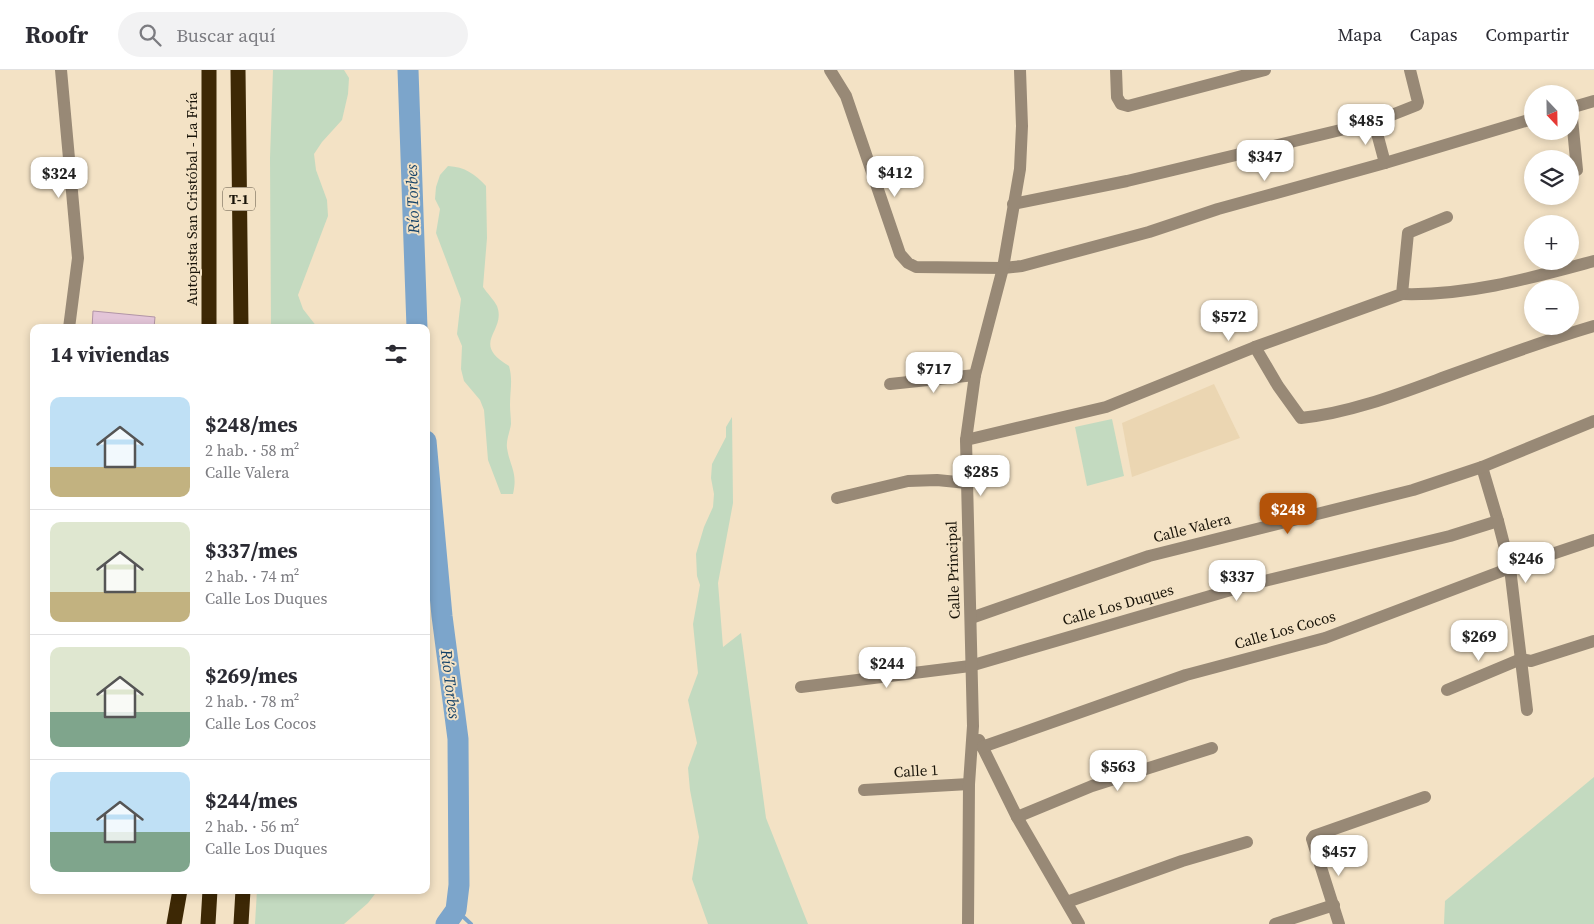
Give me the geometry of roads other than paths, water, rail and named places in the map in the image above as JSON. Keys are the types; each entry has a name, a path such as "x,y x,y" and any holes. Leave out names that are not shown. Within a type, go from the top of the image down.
{"highway":[{"name":"Autopista San Cristóbal - La Fría","path":"209,70 209,324"},
{"name":"T-1","path":"238,70 241,324"},
{"path":"174,924 179,894"},
{"path":"208,924 210,894"},
{"path":"241,924 243,894"}],"street":[{"path":"61,70 78,258 70,324"},
{"path":"830,70 846,96 900,254 916,267 1003,268 1022,266 1148,232 1218,209 1385,164 1524,121"},
{"name":"Calle Principal","path":"968,924 969,784 973,726 968,595 966,440 975,376 1003,268 1020,169 1022,126 1020,70"},
{"path":"1116,70 1117,97 1121,104 1128,106 1265,70"},
{"path":"1014,204 1127,181 1374,122 1417,106 1418,102 1410,70"},
{"path":"1579,105 1594,101"},
{"path":"1374,122 1385,164"},
{"path":"1402,294 1408,233 1447,217"},
{"path":"966,440 1106,407 1255,347 1402,294 1456,293 1515,282 1594,262"},
{"path":"1255,347 1278,386 1301,418 1360,406 1540,342 1594,326"},
{"path":"890,384 975,376"},
{"name":"Calle Valera","path":"970,618 1149,556 1413,490 1482,467 1594,421"},
{"path":"1482,467 1510,568 1527,710"},
{"path":"838,498 908,481 937,480 967,483"},
{"name":"Calle Los Duques","path":"801,687 970,666 1248,585 1450,536 1498,521"},
{"name":"Calle Los Cocos","path":"982,747 1186,675 1325,638 1510,568 1594,540"},
{"path":"1447,690 1521,658 1531,661 1594,640"},
{"path":"973,726 1017,817 1079,924"},
{"path":"1017,817 1092,786 1212,748"},
{"name":"Calle 1","path":"864,790 969,784"},
{"path":"1339,924 1312,839 1314,836 1425,797"},
{"path":"1067,902 1182,861 1247,842"},
{"path":"1275,924 1334,905"}],"waterway":[{"name":"Río Torbes","path":"408,70 417,324"},
{"name":"Río Torbes","path":"430,485 442,616 458,739 459,885 456,910 446,924"},
{"path":"456,910 471,924"}]}
